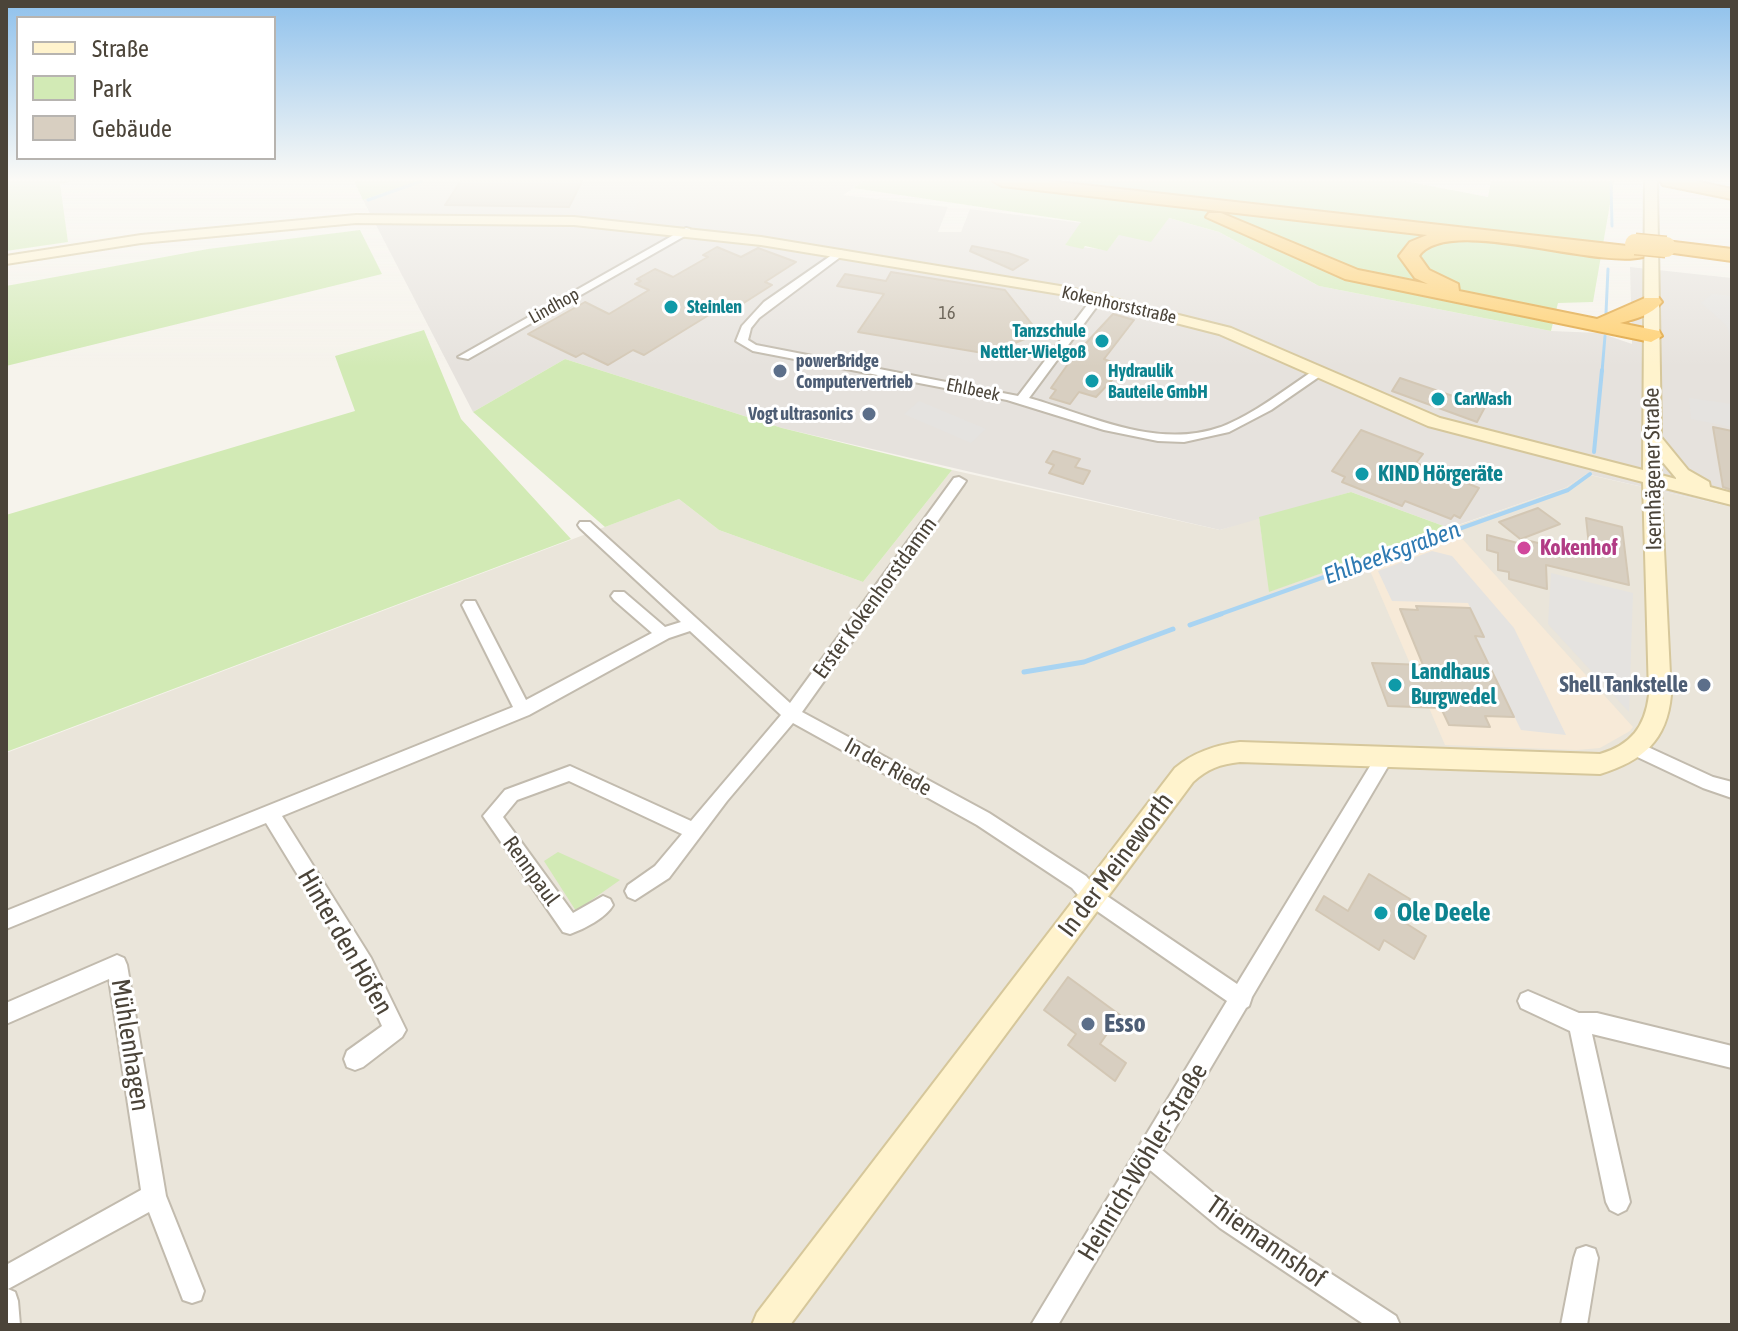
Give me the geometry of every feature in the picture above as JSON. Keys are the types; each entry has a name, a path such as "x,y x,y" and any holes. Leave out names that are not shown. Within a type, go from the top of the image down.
{"highway":[{"path":"1280,243 1352,275 1651,332"},
{"path":"1422,243 1412,249 1409,256 1422,274 1443,286 1651,332"},
{"path":"1579,243 1635,248"},
{"path":"1595,243 1732,264"},
{"path":"1666,252 1732,255"},
{"path":"1607,320 1632,314 1652,302"}],"main road":[{"name":"Kokenhorststraße","path":"6,260 115,243"},
{"name":"Kokenhorststraße","path":"770,243 1098,298 1225,331 1434,422 1726,498"},
{"name":"Isernhägener Straße","path":"1637,749 1656,726 1660,711 1652,440 1651,243"},
{"path":"1595,464 1626,458 1652,440 1682,474 1726,498"},
{"name":"In der Meineworth","path":"769,1325 1091,896 1198,761 1221,753 1240,752 1600,764 1621,759 1637,749"}],"street":[{"name":"Lindhop","path":"464,357 665,243"},
{"name":"Ehlbeek","path":"839,253 772,300 748,325 742,341 753,348 1021,400 1118,431 1179,438 1236,425 1320,372"},
{"path":"1021,400 1098,298"},
{"name":"Erster Kokenhorstdamm","path":"791,714 959,481"},
{"name":"In der Riede","path":"585,525 791,714 983,819 1079,882 1091,896"},
{"path":"619,596 663,634"},
{"path":"470,605 523,710"},
{"path":"6,920 523,710 663,634 693,624"},
{"path":"635,891 662,872 791,714"},
{"path":"1637,749 1709,783 1732,790"},
{"name":"Heinrich-Wöhler-Straße","path":"1044,1325 1384,758"},
{"name":"Rennpaul","path":"603,905 570,925 492,816 511,795 570,773 694,831"},
{"name":"Hinter den Höfen","path":"269,812 364,965 395,1030 355,1059"},
{"path":"1091,896 1242,999"},
{"name":"Mühlenhagen","path":"6,1014 117,965 154,1196 192,1291"},
{"path":"1528,1001 1579,1024 1597,1023 1732,1057"},
{"path":"1579,1024 1618,1202"},
{"name":"Thiemannshof","path":"1149,1154 1228,1220 1387,1325"},
{"path":"6,1278 154,1196"},
{"path":"1574,1325 1586,1258"},
{"path":"6,1301 7,1325"}],"shaded area":[{"path":"385,243 1066,243 1107,250 1113,243 1240,243 1319,286 1551,331 1600,333 1632,344 1630,267 1732,278 1732,507 1586,474 1565,488 1449,528 1351,492 1220,530 782,428 565,359 473,412"},
{"path":"1712,294 1732,296 1732,341 1726,325 1701,303"},
{"path":"1689,398 1732,404 1732,427 1691,419"},
{"path":"919,401 986,429 971,443 904,414"},
{"path":"952,470 1220,530 1259,517 1270,591 1565,488 1585,474 1732,507 1732,1325 6,1325 6,753 679,499 719,530 863,582"},
{"path":"1458,534 1633,727 1630,731 1600,748 1577,750 1445,745 1368,566"},
{"path":"1432,551 1452,556 1514,628 1566,735 1521,730 1475,636 1484,636 1468,603 1392,601 1378,571"},
{"path":"1551,573 1633,593 1629,712 1548,624"}],"green space":[{"path":"6,243 60,243 6,251"},
{"path":"255,243 367,243 382,274 6,366 6,286"},
{"path":"1066,243 1113,243 1107,251"},
{"path":"1240,243 1603,243 1593,302 1558,303 1551,331 1319,286"},
{"path":"424,330 461,419 571,539 6,752 6,515 355,411 335,356"},
{"path":"565,359 782,428 952,470 863,582 719,530 679,499 605,527 473,412"},
{"path":"1351,492 1449,528 1269,592 1259,517"},
{"path":"558,852 620,880 576,911 544,861"}],"building":[{"path":"972,246 1028,260 1013,270 970,251"},
{"name":"Steinlen","path":"717,247 741,257 758,248 796,262 765,282 772,285 739,306 730,302 644,355 633,350 608,365 583,353 576,357 528,334 585,302 609,314 649,290 635,284 641,281 637,279 655,269 673,277 708,257 703,255"},
{"path":"891,272 1005,290 1039,333 989,354 858,332 884,294 837,286 845,274 886,281"},
{"path":"1113,314 1134,320 1104,359 1121,366 1112,380 1096,397 1079,392 1070,404 1050,398 1056,390 1051,388 1073,357"},
{"name":"CarWash","path":"1400,378 1485,407 1477,422 1392,391"},
{"path":"1713,427 1732,431 1732,490 1723,487"},
{"name":"KIND Hörgeräte","path":"1361,430 1423,454 1416,463 1479,488 1460,518 1454,515 1451,519 1405,501 1402,506 1342,482 1345,477 1332,471"},
{"path":"1053,451 1080,459 1075,467 1090,471 1083,484 1049,473 1054,465 1046,462"},
{"name":"Kokenhof","path":"1538,508 1560,524 1521,539 1590,555 1586,518 1622,527 1629,585 1546,565 1547,589 1509,579 1509,572 1498,570 1498,553 1487,550 1487,535 1529,546 1499,522"},
{"path":"1416,606 1470,608 1484,637 1475,636 1514,717 1485,716 1490,727 1449,725 1441,708 1388,706 1372,663 1423,665 1400,609 1418,610"},
{"name":"Ole Deele","path":"1369,874 1410,899 1399,919 1426,936 1414,959 1384,940 1379,950 1316,910 1324,896 1348,911"},
{"name":"Esso","path":"1068,977 1120,1015 1100,1044 1126,1063 1115,1081 1068,1045 1076,1034 1044,1010"}],"waterway":[{"name":"Ehlbeeksgraben","path":"1606,313 1608,269"},
{"name":"Ehlbeeksgraben","path":"1602,372 1605,336"},
{"name":"Ehlbeeksgraben","path":"1594,452 1602,370"},
{"name":"Ehlbeeksgraben","path":"1215,616 1568,490 1590,474"},
{"name":"Ehlbeeksgraben","path":"1190,625 1221,614"},
{"name":"Ehlbeeksgraben","path":"1024,672 1084,662 1173,629"}],"place":[{"name":"Steinlen","path":"671,307"},
{"name":"Tanzschule Nettler-Wielgoß","path":"1102,341"},
{"name":"powerBridge Computervertrieb","path":"780,371"},
{"name":"Hydraulik Bauteile GmbH","path":"1092,381"},
{"name":"CarWash","path":"1438,399"},
{"name":"Vogt ultrasonics","path":"869,414"},
{"name":"KIND Hörgeräte","path":"1362,474"},
{"name":"Kokenhof","path":"1524,548"},
{"name":"Landhaus Burgwedel","path":"1395,685"},
{"name":"Shell Tankstelle","path":"1704,685"},
{"name":"Ole Deele","path":"1381,913"},
{"name":"Esso","path":"1088,1024"}]}
